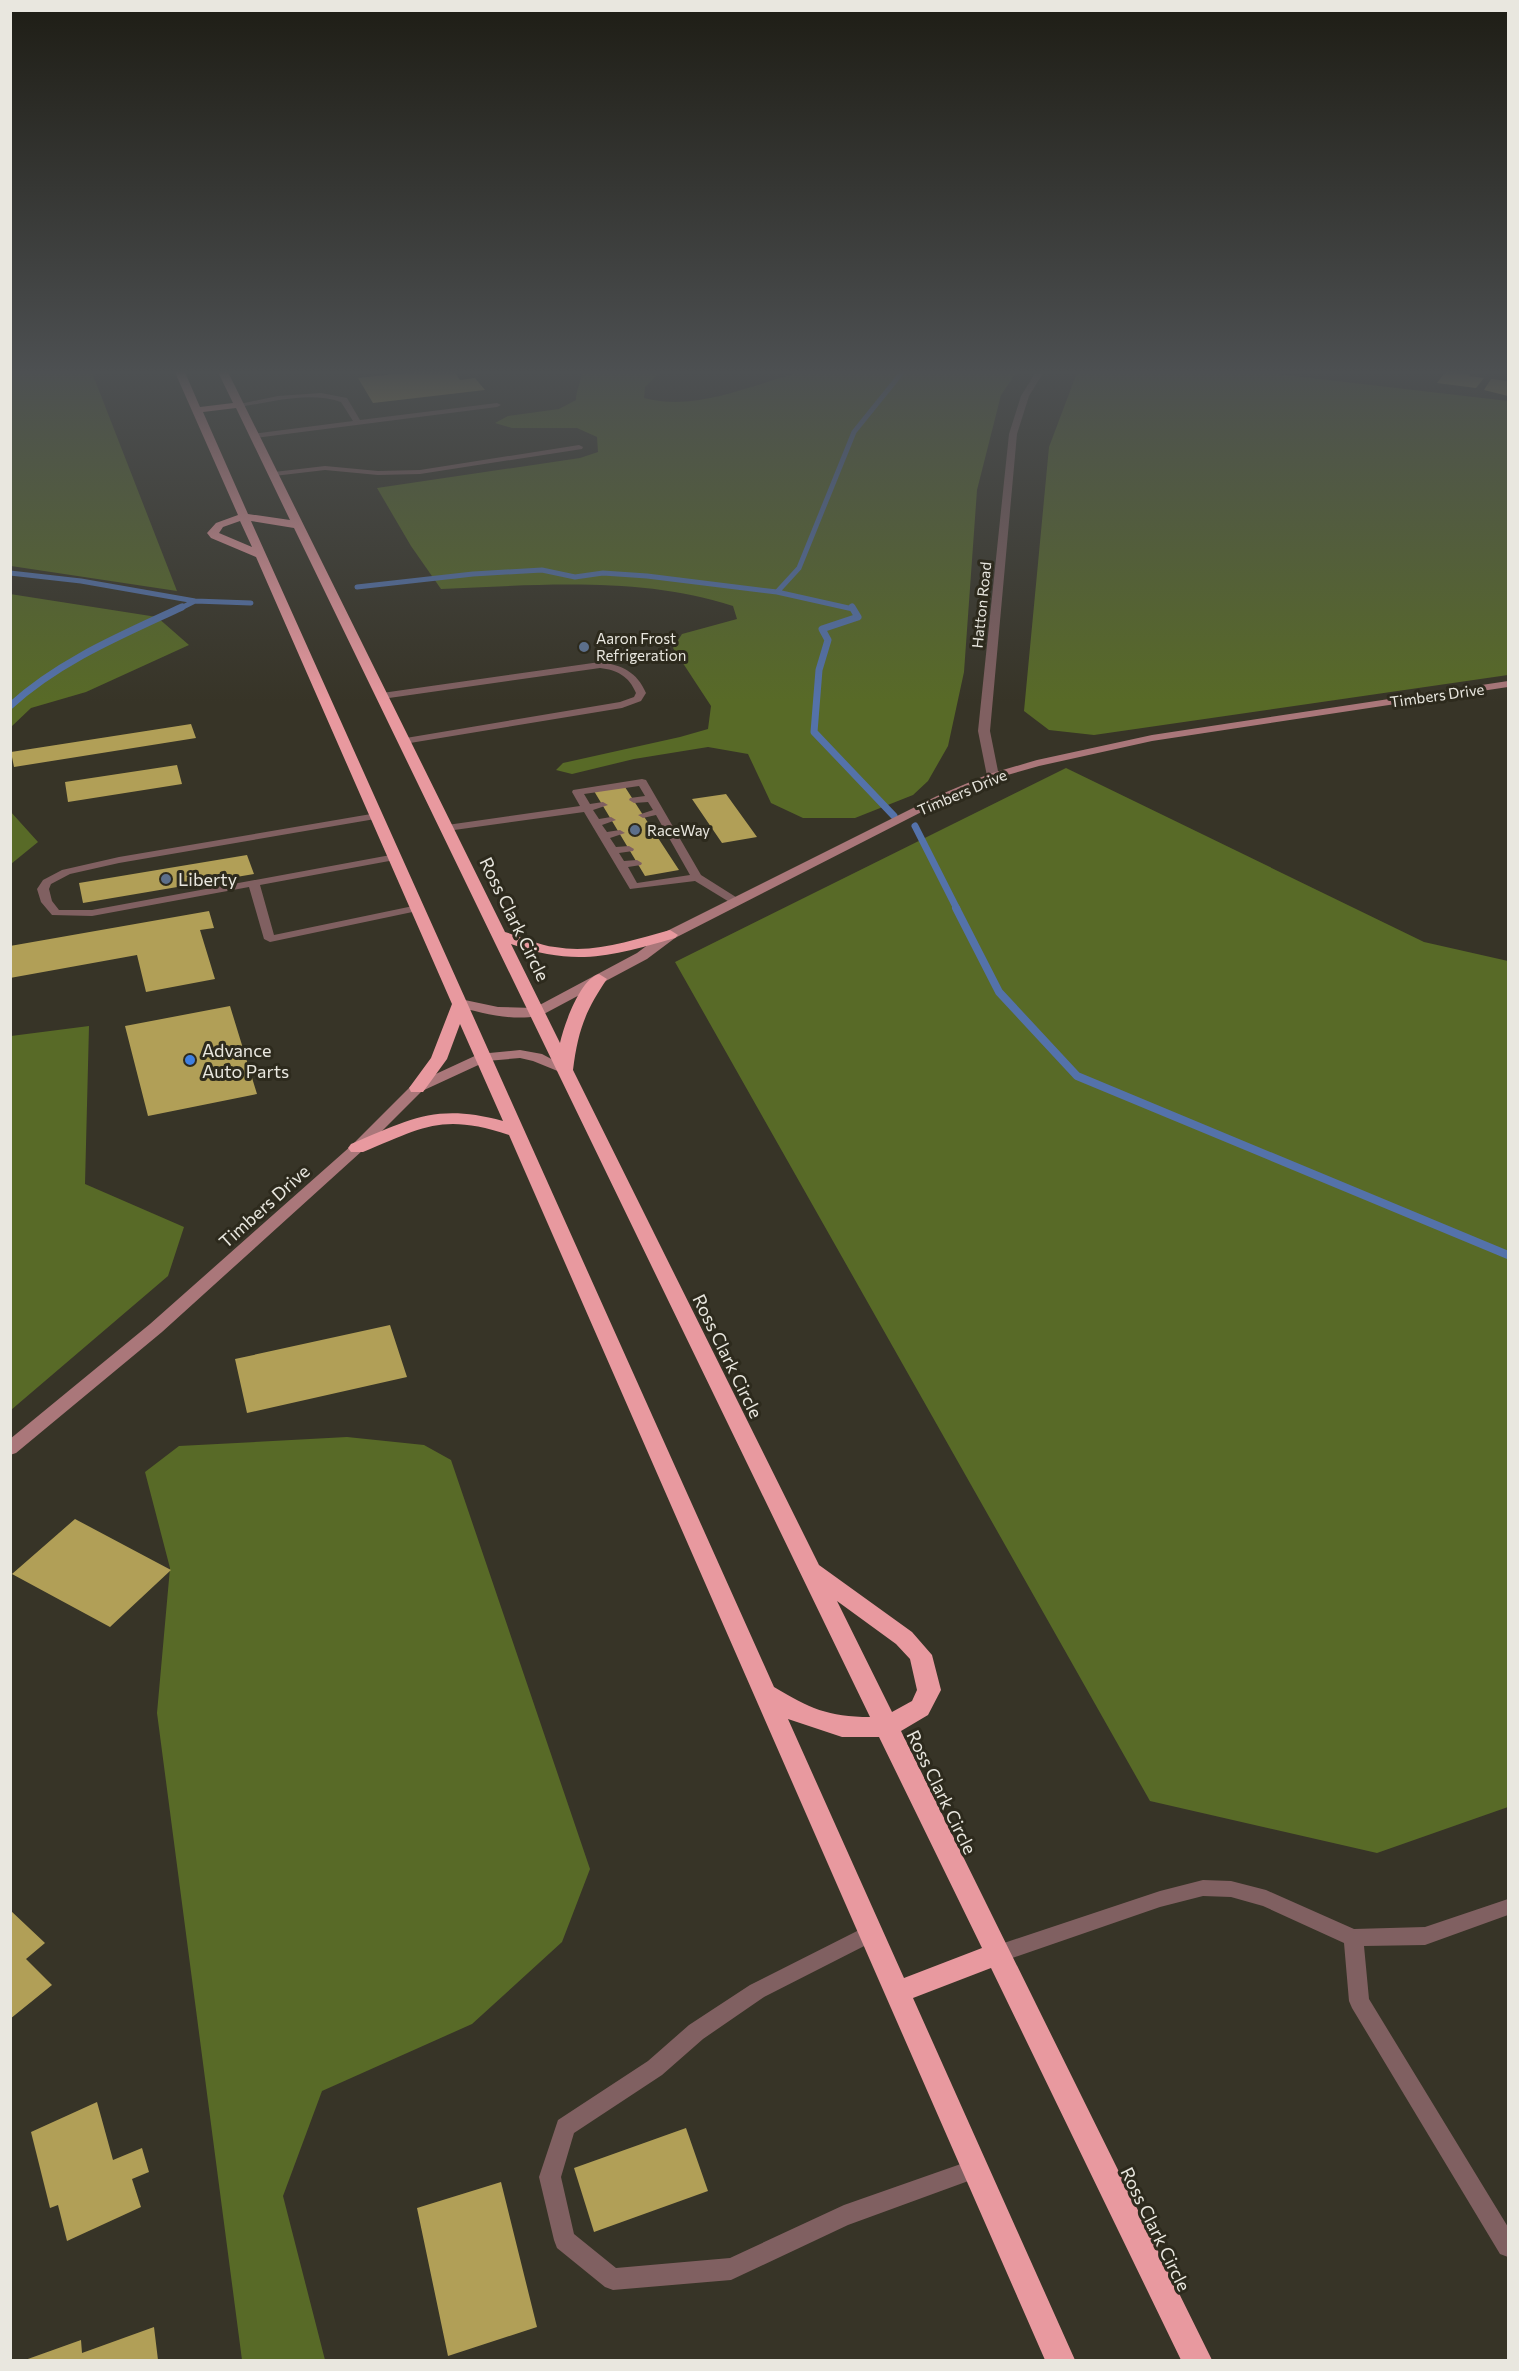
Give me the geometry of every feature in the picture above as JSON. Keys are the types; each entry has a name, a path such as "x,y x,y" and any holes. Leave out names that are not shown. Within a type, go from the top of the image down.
{"highway":[{"path":"228,481 1060,2361"},
{"name":"Ross Clark Circle","path":"277,481 1197,2361"},
{"path":"261,555 215,536 213,532 215,528 229,520 244,518 264,518 299,526"},
{"path":"499,934 544,950 587,954 611,951 670,935"},
{"path":"566,1070 571,1025 580,1004 598,979"},
{"path":"417,1088 439,1059 460,1003"},
{"path":"357,1148 426,1120 455,1117 484,1121 518,1132"},
{"path":"765,1693 800,1714 842,1727 887,1727 920,1708 929,1690 921,1655 904,1638 809,1569"},
{"path":"898,1992 998,1954"}],"street":[{"name":"Hatton Road","path":"993,776 984,731 1008,481"},
{"name":"Timbers Drive","path":"460,1003 499,1012 519,1014 537,1012 642,956 670,935 941,798 993,776 1037,763 1152,738 1509,684"},
{"name":"Timbers Drive","path":"10,1449 156,1328 357,1148 417,1088 484,1057 520,1053 537,1057 566,1070"}],"lane":[{"path":"381,696 600,665 620,668 627,672 642,693 638,699 622,705 404,741"},
{"path":"697,877 634,887 578,792 642,782 697,877 735,902"},
{"path":"633,800 652,798"},
{"path":"447,828 603,805"},
{"path":"643,815 660,811"},
{"path":"377,816 119,860 66,872 47,882 43,889 47,902 56,913 92,913 396,857"},
{"path":"596,823 611,820"},
{"path":"651,827 667,825"},
{"path":"604,836 620,833"},
{"path":"661,843 676,840"},
{"path":"612,851 629,849"},
{"path":"672,858 685,856"},
{"path":"621,865 637,863"},
{"path":"253,882 270,939 417,908"},
{"path":"998,1954 1160,1899 1203,1888 1231,1889 1266,1898 1353,1938 1425,1936 1509,1907"},
{"path":"872,1933 758,1991 696,2032 655,2068 565,2127 550,2177 565,2240 613,2278 731,2269 844,2216 975,2169"},
{"path":"1353,1938 1359,2001 1509,2246"}],"green space":[{"path":"11,481 134,481 177,591 11,566"},
{"path":"427,481 979,481 964,672 948,746 928,781 913,795 855,818 803,818 771,803 748,754 708,747 634,759 572,774 556,770 563,763 708,729 711,706 673,648 682,634 737,619 733,606 698,596 625,586 551,585 441,589 411,546 377,488"},
{"path":"1046,481 1508,481 1508,675 1094,735 1049,730 1024,711"},
{"path":"10,594 157,617 189,645 86,692 31,708 11,727"},
{"path":"1066,768 1424,942 1508,961 1508,1807 1377,1853 1150,1801 675,962"},
{"path":"10,811 38,842 11,864 10,864"},
{"path":"89,1026 85,1184 184,1227 168,1276 11,1410 11,1036"},
{"path":"347,1437 424,1445 451,1460 590,1869 562,1942 472,2024 322,2091 283,2196 325,2360 242,2360 157,1713 170,1568 145,1472 179,1446"}],"building":[{"path":"191,724 196,738 14,767 11,752"},
{"path":"177,765 182,784 68,802 65,782"},
{"name":"RaceWay","path":"625,787 679,870 645,876 594,791"},
{"path":"726,794 757,837 722,843 692,799"},
{"name":"Liberty","path":"247,855 254,874 83,903 79,883"},
{"path":"209,911 214,928 200,930 215,979 146,992 137,955 10,978 10,946"},
{"name":"Advance Auto Parts","path":"230,1006 257,1094 148,1116 125,1026"},
{"path":"390,1325 407,1377 247,1413 235,1359"},
{"path":"75,1519 171,1570 110,1627 12,1574"},
{"path":"10,1910 45,1943 26,1959 52,1985 10,2019"},
{"path":"97,2102 113,2160 142,2148 149,2172 132,2179 141,2207 67,2241 58,2205 50,2208 31,2132"},
{"path":"686,2128 708,2191 594,2232 574,2168"},
{"path":"501,2182 537,2327 448,2356 417,2208"},
{"path":"154,2327 158,2360 25,2360 81,2340 82,2353"}],"waterway":[{"path":"777,592 799,568 834,481"},
{"path":"357,587 473,574 542,570 575,577 603,573 647,576 777,592"},
{"path":"10,573 81,581 195,601"},
{"path":"777,592 853,609"},
{"path":"179,609 195,601"},
{"path":"195,601 251,603"},
{"path":"10,706 49,675 70,662 182,607"},
{"path":"852,607 858,617 822,629 828,640 819,670 814,732 894,816"},
{"path":"915,826 957,909"},
{"path":"956,908 999,992 1077,1076 1508,1255"}],"place":[{"name":"Aaron Frost Refrigeration","path":"584,647"},
{"name":"RaceWay","path":"635,830"},
{"name":"Liberty","path":"166,879"},
{"name":"Advance Auto Parts","path":"190,1060"}]}
